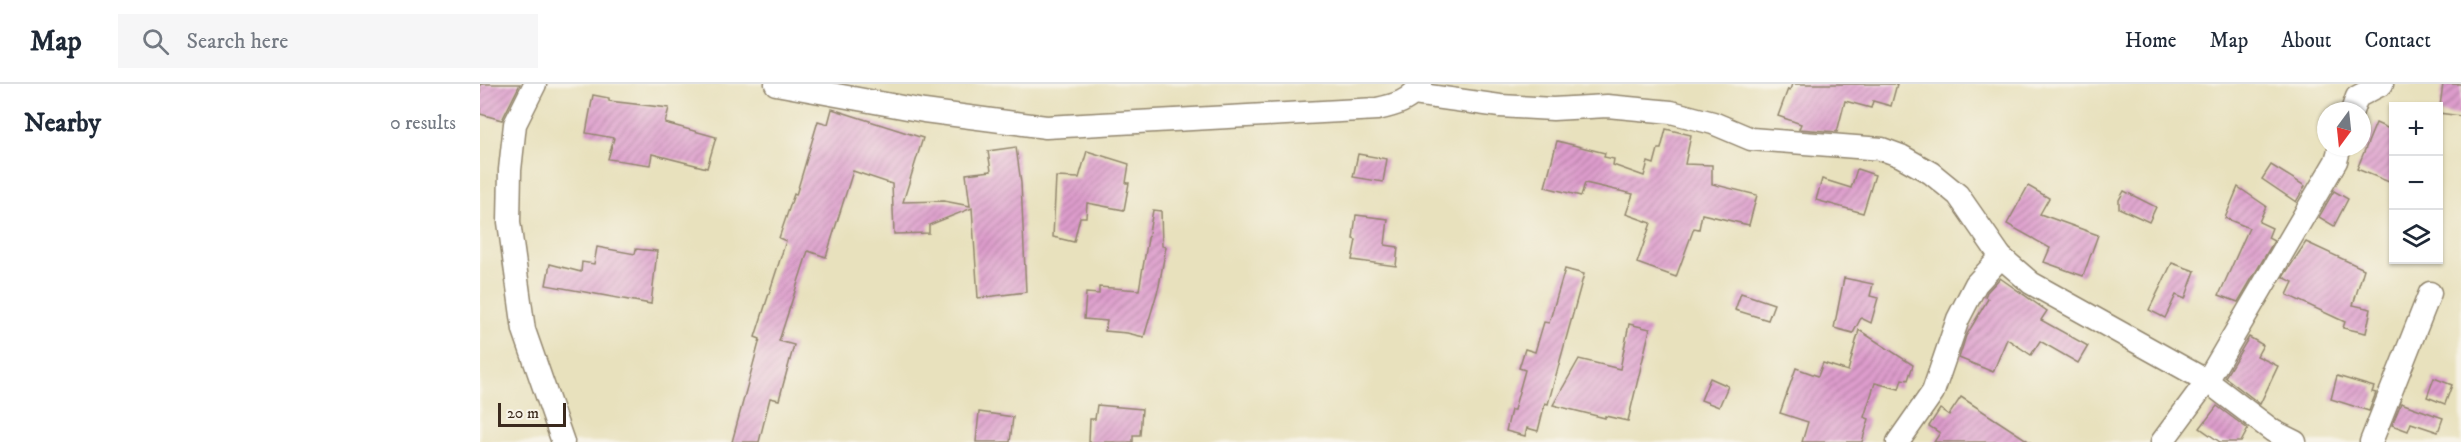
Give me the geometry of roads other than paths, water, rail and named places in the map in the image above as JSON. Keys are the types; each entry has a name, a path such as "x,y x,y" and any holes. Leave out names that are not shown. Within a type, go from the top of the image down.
{"street":[{"path":"535,84 515,124 510,170 509,222 524,330 563,442"},
{"path":"776,84 839,89 924,111 1046,127 1377,109 1398,104 1418,89 1500,106 1553,109 1607,106 1671,112 1713,123 1751,139 1882,149 1901,156 1931,173 1958,195 2001,257 2031,283 2207,381 2273,431 2295,442"},
{"path":"2355,102 2357,97 2382,84"},
{"path":"2162,442 2207,381 2330,171 2336,156"},
{"path":"1898,442 1933,393 1958,319 1976,284 2001,257"},
{"path":"2371,442 2430,293"}]}
